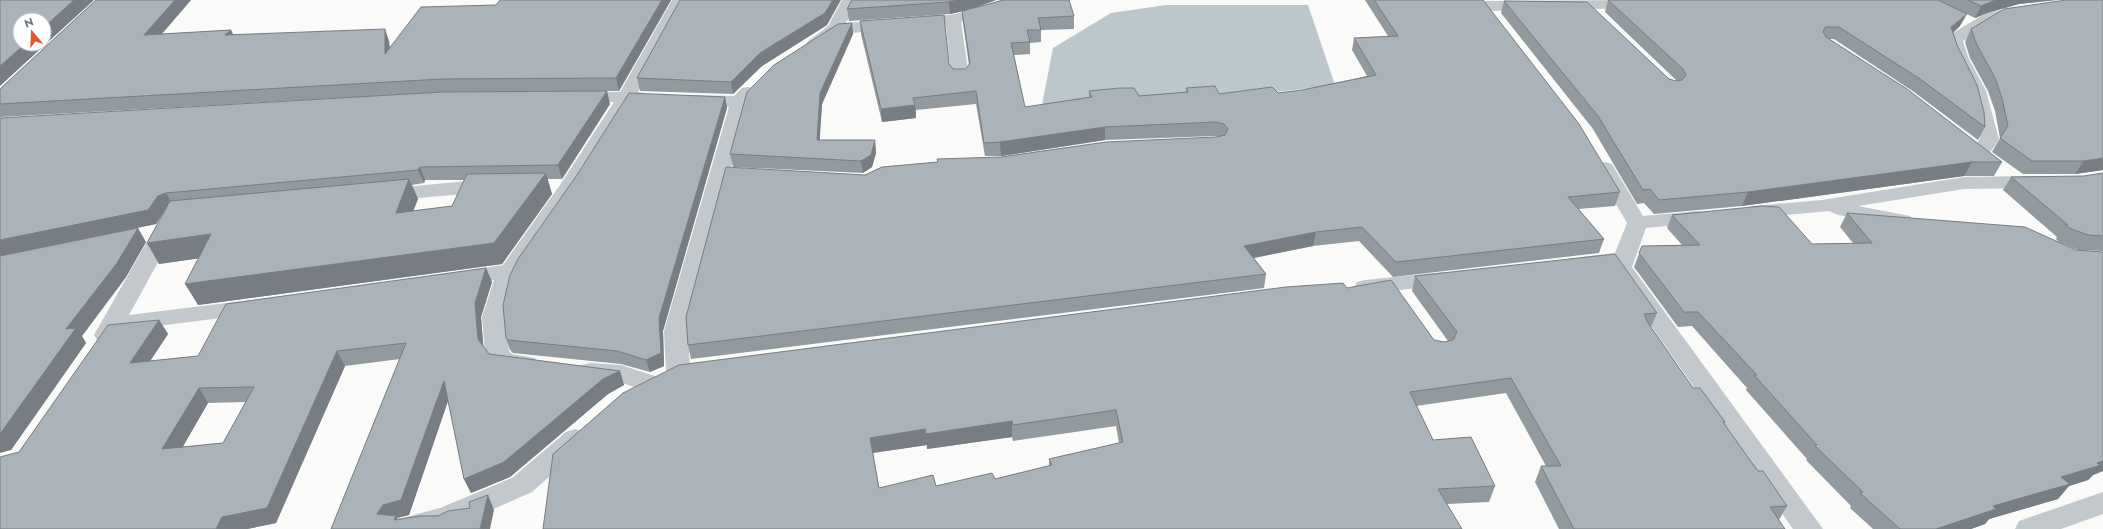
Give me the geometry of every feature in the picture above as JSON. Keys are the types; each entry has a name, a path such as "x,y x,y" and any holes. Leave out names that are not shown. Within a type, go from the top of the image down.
{"street":[{"path":"652,384 621,374 505,362 496,353 494,317 502,287 510,272 569,186 626,97 680,0"},
{"path":"835,29 850,0"},
{"path":"804,49 835,29 953,20 1000,7 1013,0"},
{"path":"1484,3 1588,7 1651,5"},
{"path":"1484,3 1500,24"},
{"path":"1588,7 1605,23"},
{"path":"2016,182 1984,157 1990,139 1987,118 1974,84 1955,50 1954,40 1969,22 1992,16 2037,8"},
{"path":"953,20 960,76"},
{"path":"678,371 676,331 739,102 759,82"},
{"path":"564,97 656,98"},
{"path":"679,99 739,102"},
{"path":"1593,148 1637,223"},
{"path":"719,174 773,175"},
{"path":"1637,223 1822,206 1964,183 2053,182"},
{"path":"364,196 467,187 514,186"},
{"path":"545,186 569,186"},
{"path":"1822,206 1926,224"},
{"path":"95,351 112,326 154,232 174,214 182,214"},
{"path":"1637,223 1621,267 1809,529"},
{"path":"1569,265 1624,258"},
{"path":"440,281 510,272"},
{"path":"1346,288 1394,285 1466,276"},
{"path":"1394,285 1408,304"},
{"path":"112,326 268,304"},
{"path":"624,398 678,371 701,368"},
{"path":"401,529 445,518 522,485 594,422"},
{"path":"2029,529 2103,503"}],"shaded area":[{"path":"1166,5 1308,5 1335,85 1242,96 1042,105 1053,48 1111,13"}],"building":[{"path":"0,0 74,0 52,20 52,12 12,12 12,52 16,52 0,66"},
{"path":"96,0 175,0 144,35 231,30 225,35 385,29 385,54 421,7 496,5 500,0 662,0 616,78 442,79 0,104 0,89 40,52 52,52 52,41"},
{"path":"680,0 833,0 825,13 760,53 731,82 637,78"},
{"path":"852,0 958,0 949,2 847,9"},
{"path":"1004,0 1069,0 1074,16 1038,18 1041,30 1027,30 1030,42 1011,43 1025,107 1092,97 1089,91 1120,88 1134,88 1139,96 1188,92 1186,88 1215,86 1219,94 1272,87 1278,93 1302,90 1376,75 1354,38 1398,36 1374,0 1483,0 1579,124 1620,192 1568,197 1604,239 1396,262 1362,227 1316,232 1244,246 1266,274 688,345 686,317 726,167 865,175 882,167 938,162 937,159 1001,157 1106,142 1216,137 1225,135 1228,129 1224,124 1216,122 1105,127 984,143 976,91 913,98 915,105 881,109 860,21 944,15 949,64 953,69 966,69 970,63 962,11"},
{"path":"1608,0 1938,0 1967,14 1951,27 1957,45 1977,85 1984,112 1985,127 1920,79 1839,27 1825,27 1823,32 1826,37 1907,89 2002,162 1972,162 1748,192 1659,200 1650,189 1643,190 1598,116 1504,1 1587,2 1669,79 1676,81 1682,80 1686,75 1683,69"},
{"path":"1968,0 1996,0 1981,6"},
{"path":"2066,0 2103,0 2103,158 2084,161 2032,161 2000,138 2008,126 2002,98 1995,78 1977,45 1971,29 2004,9"},
{"path":"852,23 820,93 817,140 875,140 871,155 861,161 730,154 747,92 774,65 838,24"},
{"path":"607,91 558,165 420,167 418,170 166,193 158,196 148,210 0,240 0,118 442,92"},
{"path":"629,93 725,97 659,318 661,353 646,360 617,351 508,340 506,338 503,305 510,275 518,259 577,175"},
{"path":"546,173 494,243 185,284 211,234 147,243 170,201 409,179 396,213 452,206 467,174"},
{"path":"2103,173 2103,236 2088,235 2069,228 2065,225 2068,225 2011,177 2084,176"},
{"path":"1762,206 1779,207 1812,244 1872,243 1847,213 2025,227 2076,250 2103,252 2103,461 2097,463 2101,465 2061,477 2070,484 1993,506 1996,509 1936,529 1900,529 1860,493 1863,492 1815,446 1817,445 1754,375 1757,375 1698,312 1684,312 1639,253 1642,246 1700,245 1672,215"},
{"path":"138,228 117,263 66,329 76,328 0,434 0,256"},
{"path":"1615,254 1657,313 1644,314 1648,323 1693,388 1700,388 1725,422 1723,422 1749,459 1758,471 1763,471 1787,506 1770,507 1785,529 1574,529 1541,466 1561,466 1511,378 1410,392 1433,440 1471,437 1495,486 1438,489 1462,529 543,529 553,454 623,393 679,365 1286,287 1343,283 1347,288 1391,280 1434,340 1444,342 1453,340 1457,332 1415,276","holes":["1116,410 1123,442 1049,459 1052,465 995,479 992,473 936,486 933,475 879,488 870,438 925,429 926,434 1012,421 1013,425"]},
{"path":"486,268 475,303 478,339 489,354 620,371 603,379 504,462 464,479 444,381 401,500 383,505 377,514 396,516 394,520 420,516 438,516 448,511 470,508 469,502 488,495 480,529 331,529 406,343 337,351 267,508 222,517 216,529 0,529 0,457 19,452 108,325 159,320 130,363 198,356 226,304","holes":["254,387 223,443 162,449 199,388"]}]}
